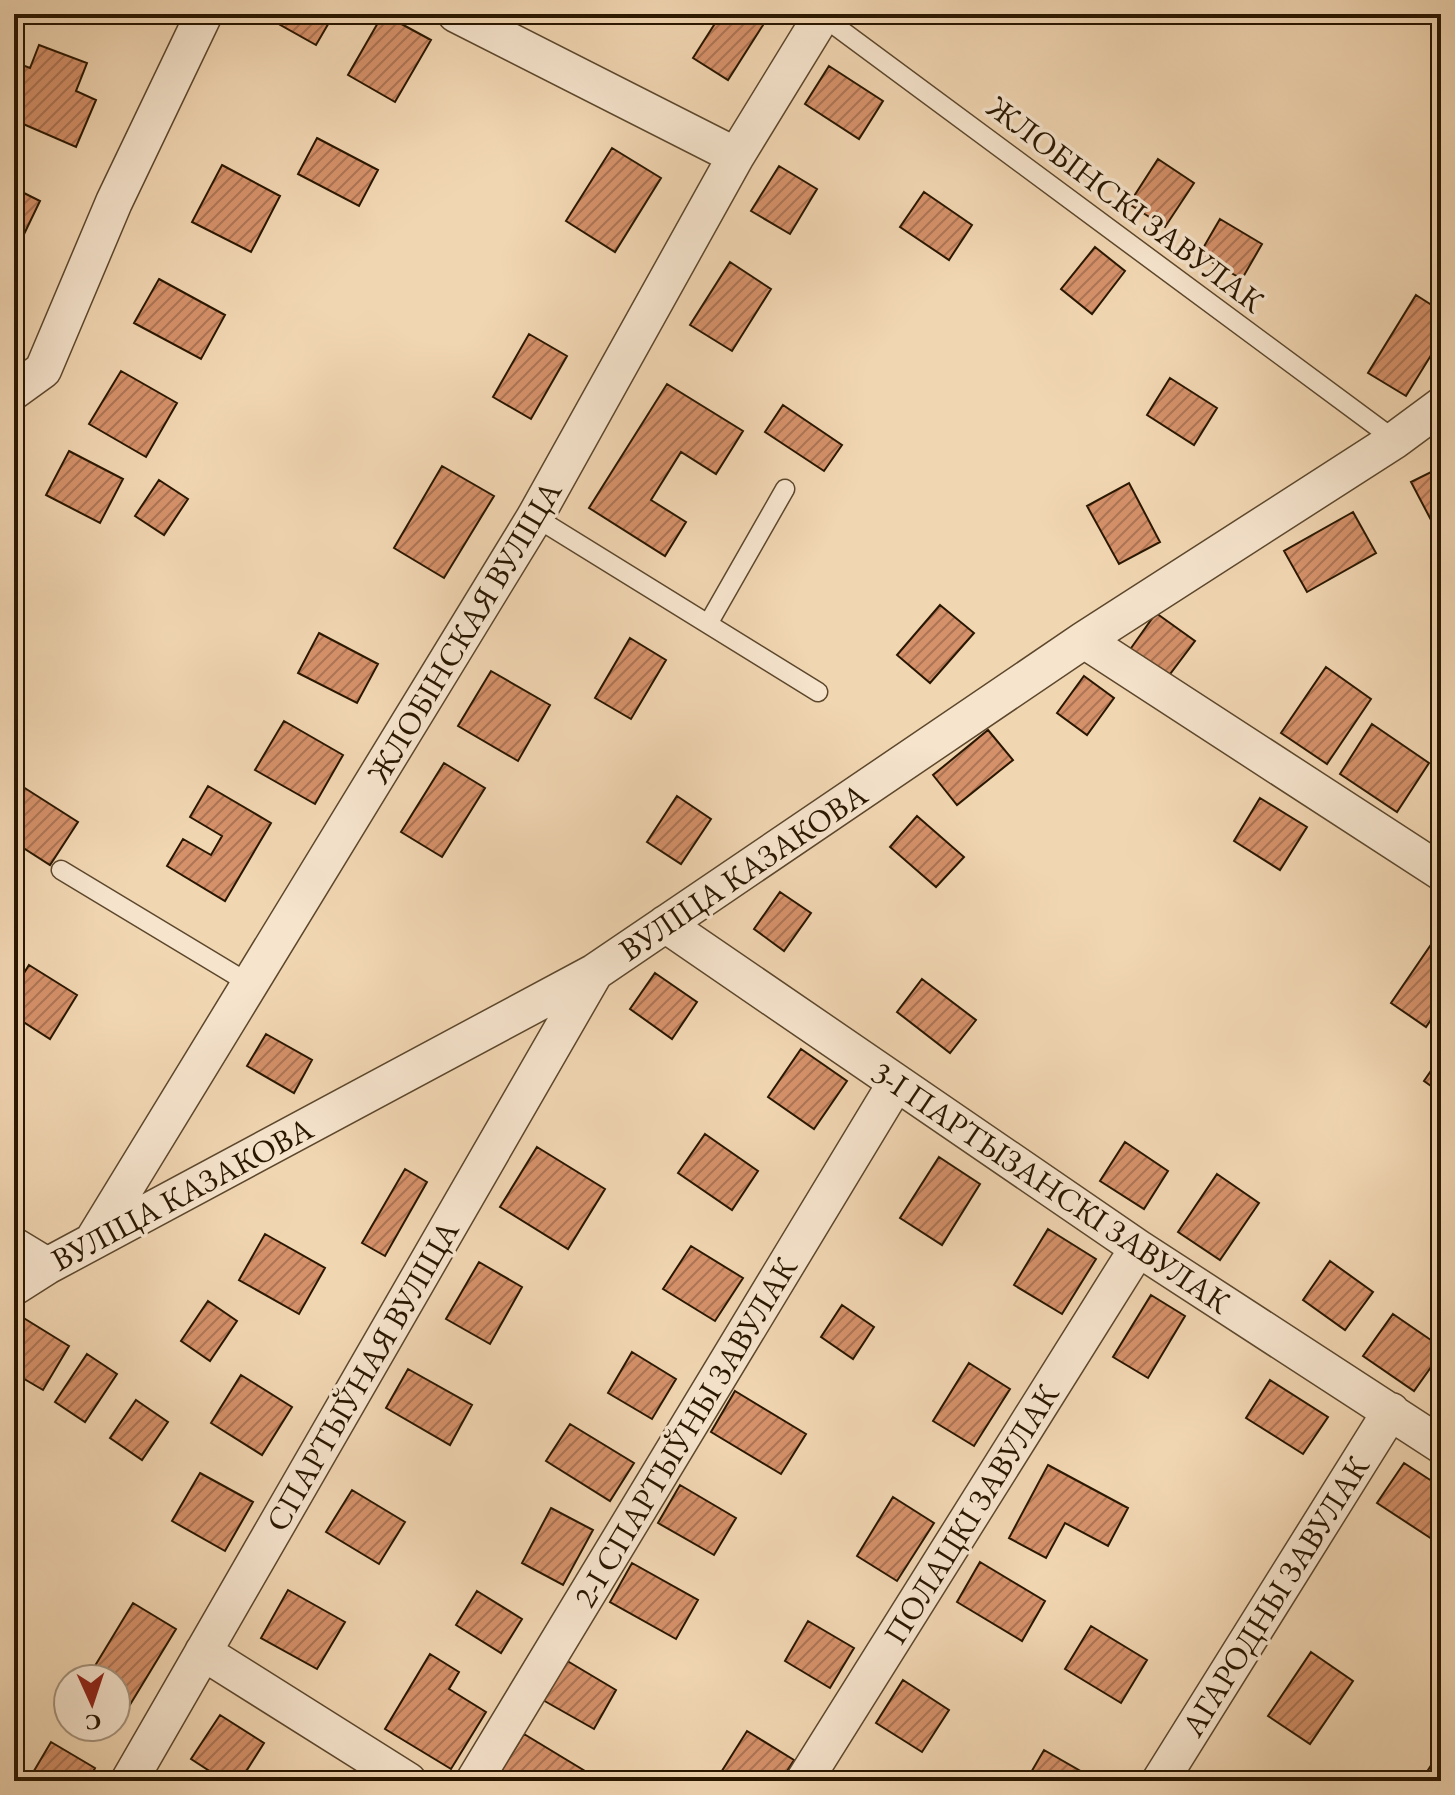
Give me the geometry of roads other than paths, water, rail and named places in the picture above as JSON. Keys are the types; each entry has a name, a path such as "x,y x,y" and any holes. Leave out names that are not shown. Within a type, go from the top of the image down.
{"street":[{"path":"14,391 43,370 114,202 204,14"},
{"path":"456,14 736,156"},
{"name":"ЖЛОБІНСКАЯ ВУЛІЦА","path":"92,1242 535,517 736,156 822,15"},
{"name":"ВУЛІЦА КАЗАКОВА","path":"14,1287 47,1266 595,972 1084,640 1395,440 1441,406"},
{"path":"1084,640 1441,872"},
{"name":"3-І ПАРТЫЗАНСКІ ЗАВУЛАК","path":"665,924 1138,1248 1441,1445"},
{"name":"СПАРТЫЎНАЯ ВУЛІЦА","path":"129,1781 595,972"},
{"name":"2-І СПАРТЫЎНЫ ЗАВУЛАК","path":"474,1781 896,1083"},
{"path":"14,1246 47,1266"},
{"name":"ПОЛАЦКІ ЗАВУЛАК","path":"804,1781 1138,1248"},
{"name":"АГАРОДНЫ ЗАВУЛАК","path":"1160,1781 1391,1411"},
{"path":"203,1652 408,1781"}],"lane":[{"name":"ЖЛОБІНСКІ ЗАВУЛАК","path":"822,15 1395,440"},
{"path":"708,624 785,489"},
{"path":"535,517 818,692"},
{"path":"61,870 250,984"}]}
